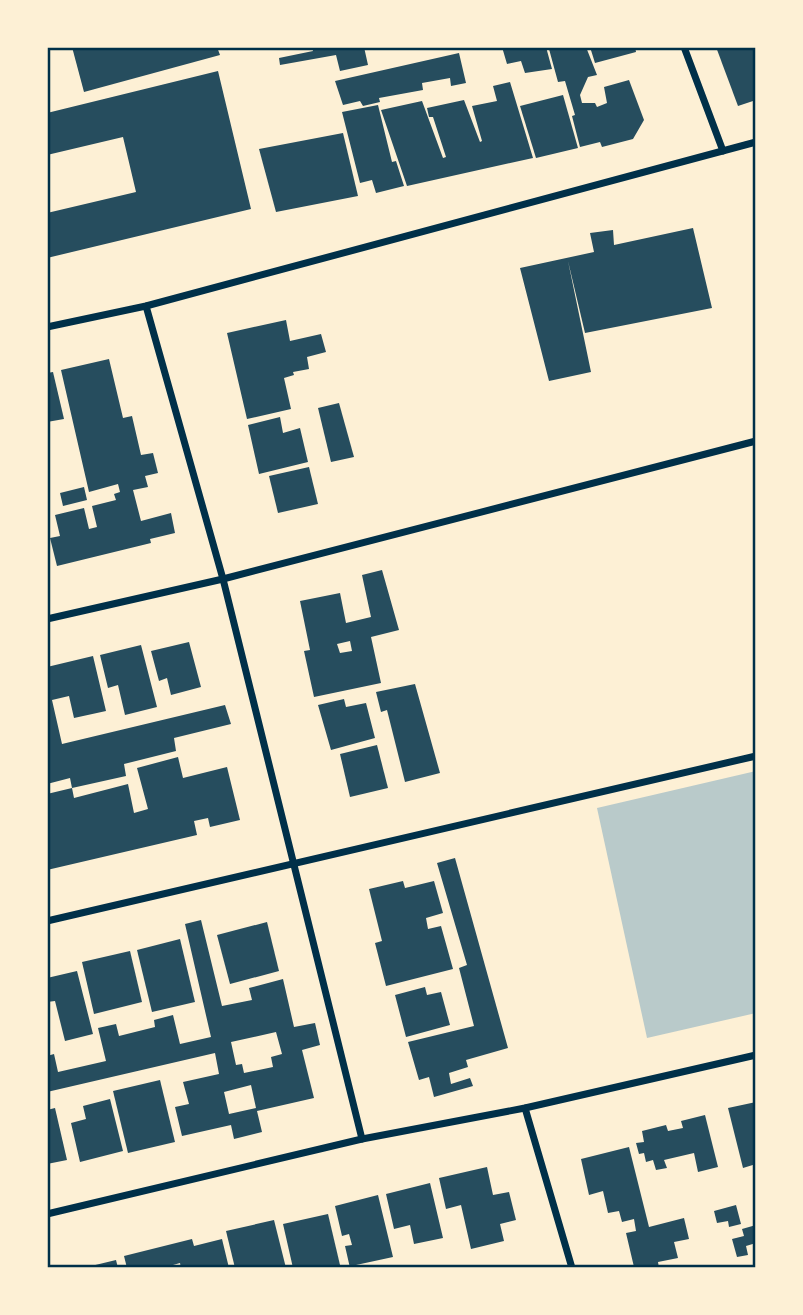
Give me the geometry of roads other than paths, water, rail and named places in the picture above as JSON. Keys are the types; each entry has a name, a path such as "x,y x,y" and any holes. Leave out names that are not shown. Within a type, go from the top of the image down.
{"street":[{"path":"684,47 723,151"},
{"path":"47,327 146,306 756,142"},
{"path":"146,306 223,579 362,1139"},
{"path":"47,618 223,579 756,441"},
{"path":"47,921 756,756"},
{"path":"47,1214 362,1139 525,1108 756,1055"},
{"path":"525,1108 572,1268"}]}
